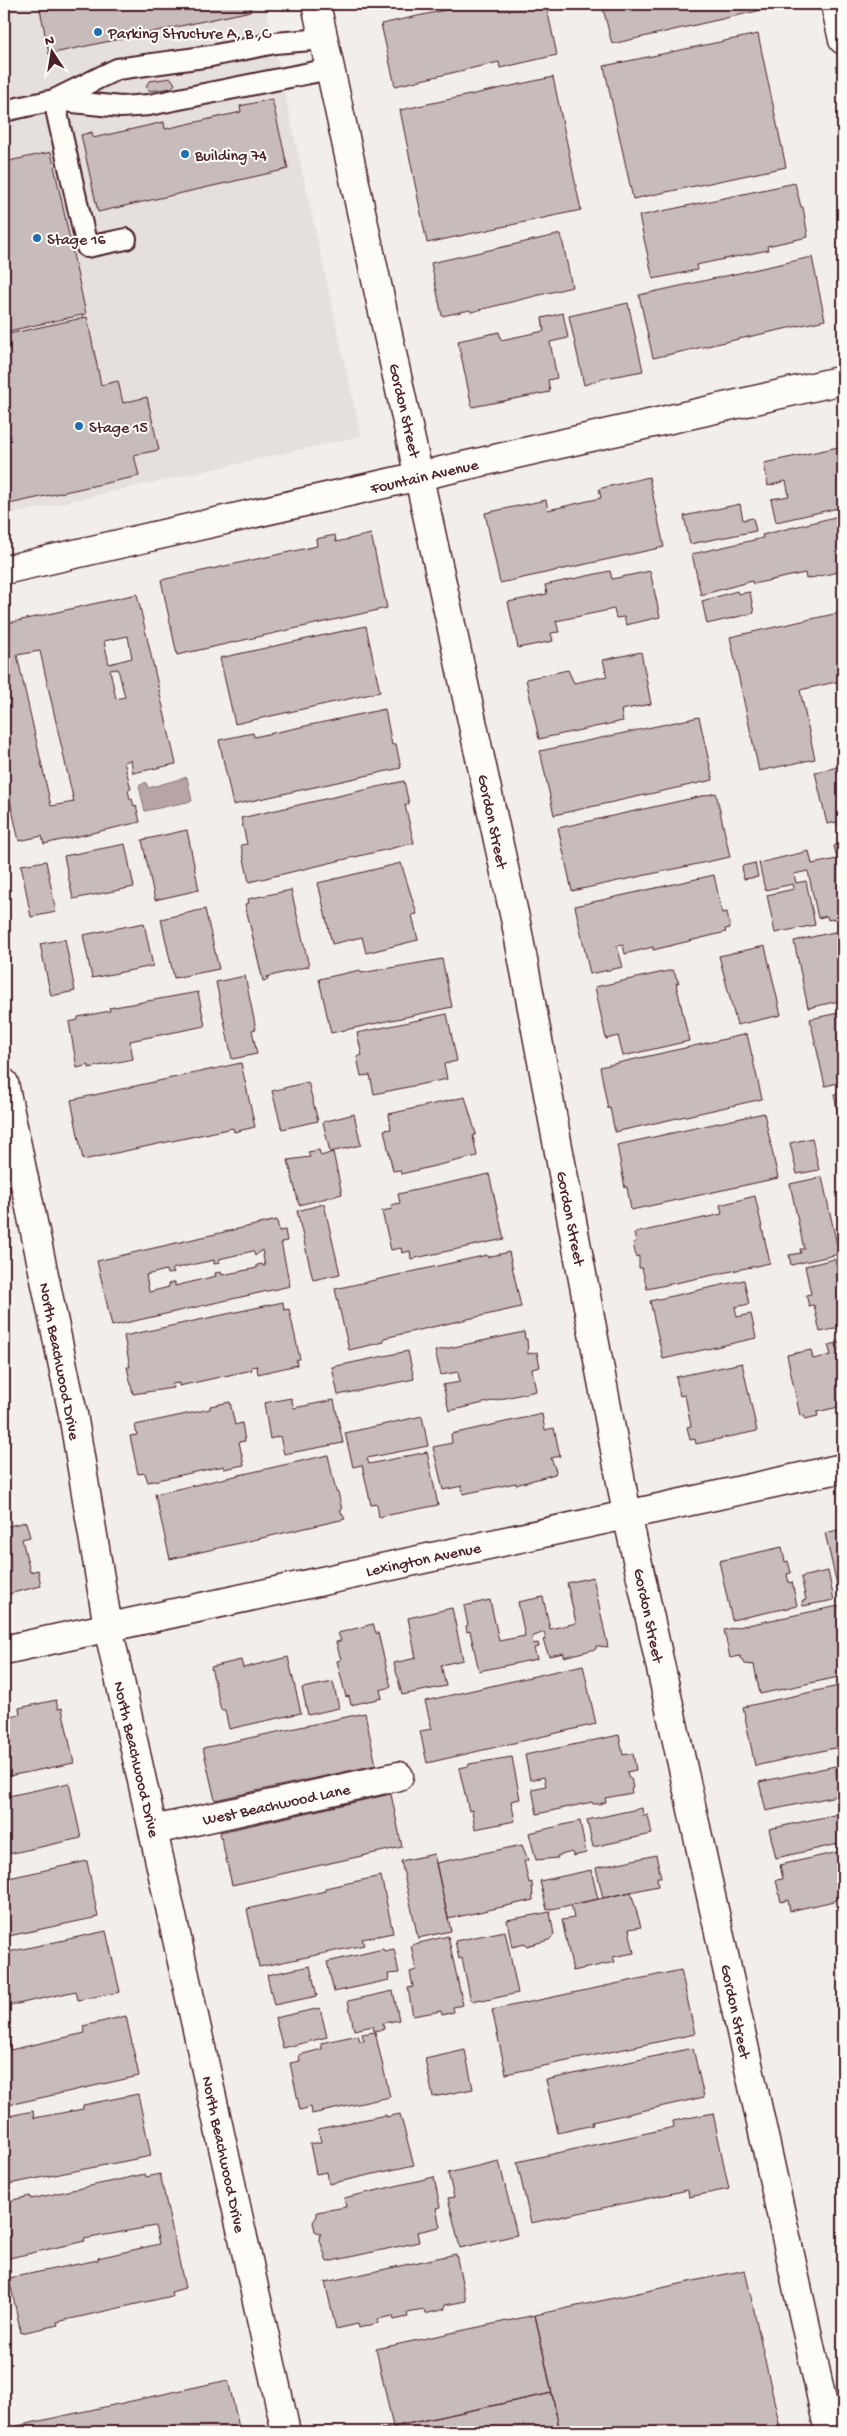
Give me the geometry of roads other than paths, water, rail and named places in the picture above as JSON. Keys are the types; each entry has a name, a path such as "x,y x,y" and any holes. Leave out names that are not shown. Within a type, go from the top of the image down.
{"street":[{"name":"Gordon Street","path":"316,4 516,923 627,1514 829,2432"},
{"path":"835,4 843,40"},
{"name":"Fountain Avenue","path":"4,570 843,380"},
{"name":"North Beachwood Drive","path":"4,1082 73,1414 108,1627 286,2432"},
{"name":"Lexington Avenue","path":"4,1650 843,1468"},
{"name":"West Beachwood Lane","path":"154,1830 399,1776"}],"lane":[{"path":"4,111 54,100 117,69 203,57 275,43 324,39"},
{"path":"54,100 121,107 149,105 330,69"},
{"path":"54,100 87,247 126,239"}],"place":[{"name":"Parking Structure A, B ,C","path":"98,32"},
{"name":"Building 74","path":"185,154"},
{"name":"Stage 16","path":"37,238"},
{"name":"Stage 15","path":"79,426"}]}
